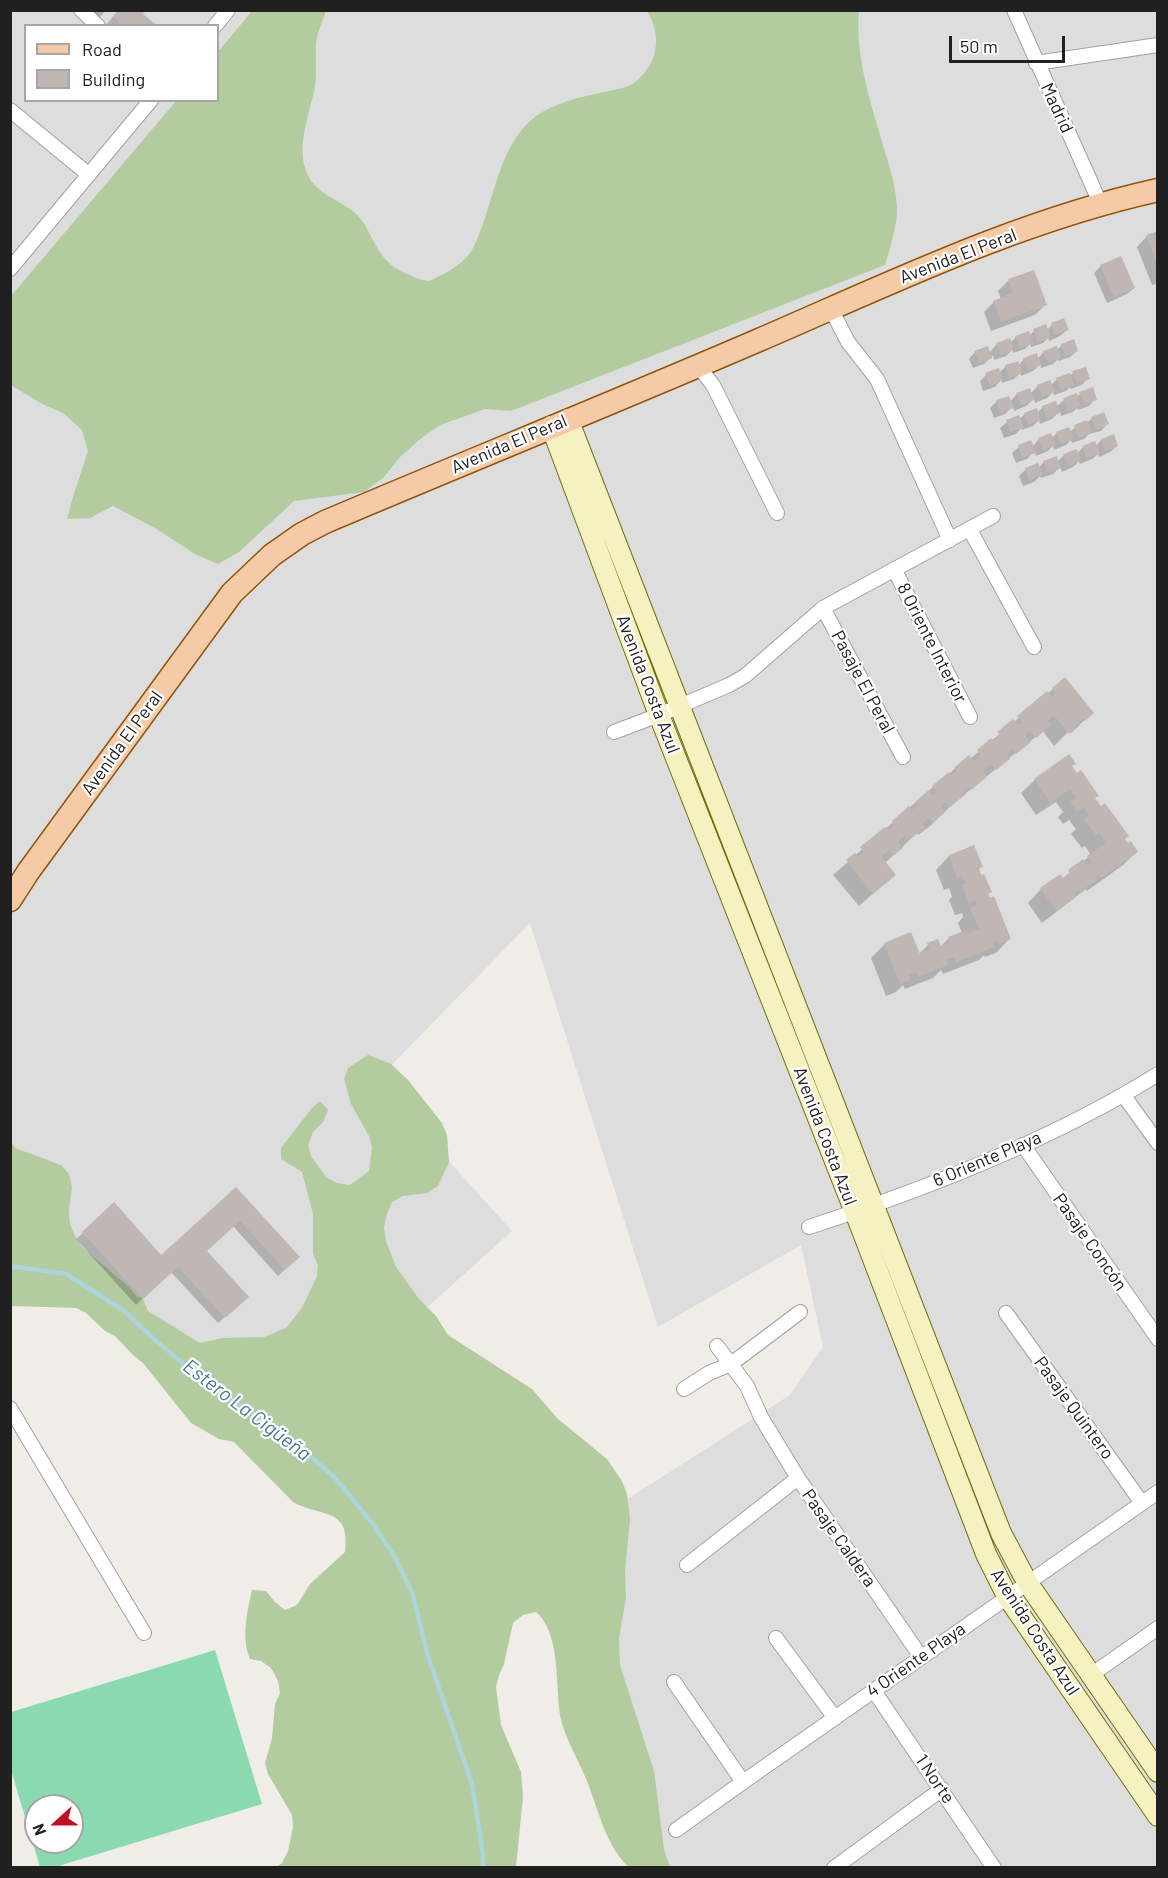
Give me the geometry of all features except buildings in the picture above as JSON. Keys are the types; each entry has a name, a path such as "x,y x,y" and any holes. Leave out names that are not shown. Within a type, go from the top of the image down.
{"main road":[{"name":"Avenida El Peral","path":"10,900 221,607 259,566 287,544 325,522 698,366 947,258 1101,205 1158,190"}],"street":[{"path":"81,10 96,24"},
{"path":"217,24 228,10"},
{"name":"Madrid","path":"1014,10 1101,205"},
{"path":"1036,63 1158,45"},
{"path":"14,259 149,102"},
{"path":"10,110 88,174"},
{"path":"831,309 848,342 876,380 950,540"},
{"path":"698,366 712,385 777,513"},
{"name":"Avenida Costa Azul","path":"559,423 680,706 864,1209 986,1554 1007,1596 1158,1816"},
{"name":"Avenida Costa Azul","path":"559,423 659,715 1001,1533 1027,1582 1155,1764"},
{"path":"614,732 659,715 745,676 823,608 993,516"},
{"path":"970,530 1034,647"},
{"name":"8 Oriente Interior","path":"894,569 970,717"},
{"name":"Pasaje El Peral","path":"823,608 903,757"},
{"name":"6 Oriente Playa","path":"809,1227 864,1209 1023,1145 1124,1096 1158,1074"},
{"path":"1124,1096 1158,1143"},
{"name":"Pasaje Concón","path":"1023,1145 1158,1339"},
{"path":"684,1389 709,1372 731,1364 800,1312"},
{"name":"Pasaje Quintero","path":"1006,1313 1142,1503"},
{"name":"Pasaje Caldera","path":"717,1346 747,1386 761,1417 798,1478 921,1657"},
{"path":"10,1408 144,1633"},
{"path":"687,1565 798,1478"},
{"name":"4 Oriente Playa","path":"676,1830 1158,1492"},
{"path":"1091,1675 1158,1629"},
{"path":"776,1638 835,1718"},
{"path":"674,1682 743,1782"},
{"name":"1 Norte","path":"874,1690 994,1868"},
{"path":"834,1868 942,1789"}],"shaded area":[{"path":"11,11 1157,11 1157,1867 641,1867 598,1518 790,1395 823,1347 801,1245 658,1327 530,923 376,1081 512,1231 287,1434 129,1300 11,1182"}],"green space":[{"path":"252,11 326,11 316,41 315,86 304,132 305,168 310,179 322,192 359,217 388,262 402,272 429,281 457,266 472,250 510,147 526,125 552,107 628,86 634,83 649,67 656,49 656,39 652,20 647,11 859,11 859,44 864,77 895,187 897,215 885,265 511,411 485,409 440,425 419,440 400,457 384,477 364,492 294,501 239,552 218,564 195,554 155,528 113,506 90,518 67,519 88,451 82,430 63,413 40,403 11,385 11,296 175,102 219,102 219,51"},
{"path":"368,1055 391,1064 408,1080 442,1123 447,1135 449,1162 438,1186 427,1193 403,1196 392,1202 387,1214 384,1227 386,1241 396,1267 419,1299 436,1316 448,1335 532,1389 558,1419 607,1459 622,1481 627,1494 630,1519 625,1572 626,1598 619,1638 620,1665 654,1771 664,1849 670,1867 628,1867 612,1845 562,1725 553,1643 543,1620 536,1612 523,1615 513,1623 504,1664 496,1687 501,1725 521,1772 523,1797 516,1867 276,1867 282,1863 288,1851 293,1827 292,1815 268,1774 265,1763 272,1738 275,1704 280,1693 278,1681 271,1668 261,1661 250,1659 247,1651 245,1634 248,1607 252,1590 266,1591 285,1610 297,1605 310,1584 345,1552 346,1537 343,1527 339,1520 332,1516 293,1502 234,1442 219,1439 191,1423 143,1363 115,1336 105,1331 86,1313 76,1308 11,1306 11,1141 15,1148 61,1165 69,1174 72,1187 70,1224 75,1236 82,1247 129,1287 136,1296 143,1299 148,1311 200,1343 223,1338 264,1337 286,1328 302,1308 317,1276 318,1265 313,1254 313,1214 302,1172 281,1159 281,1148 320,1101 328,1110 323,1122 313,1132 308,1145 311,1156 326,1177 337,1183 350,1185 369,1171 372,1147 369,1136 351,1104 344,1079 348,1068"},
{"path":"215,1650 262,1804 55,1867 40,1867 36,1854 84,1854 84,1794 24,1794 24,1813 11,1770 11,1712"}],"waterway":[{"name":"Estero La Cigüeña","path":"10,1266 66,1274 123,1310 210,1386 283,1432 336,1479 372,1523 395,1557 413,1595 427,1653 472,1784 483,1854 483,1868"}]}
